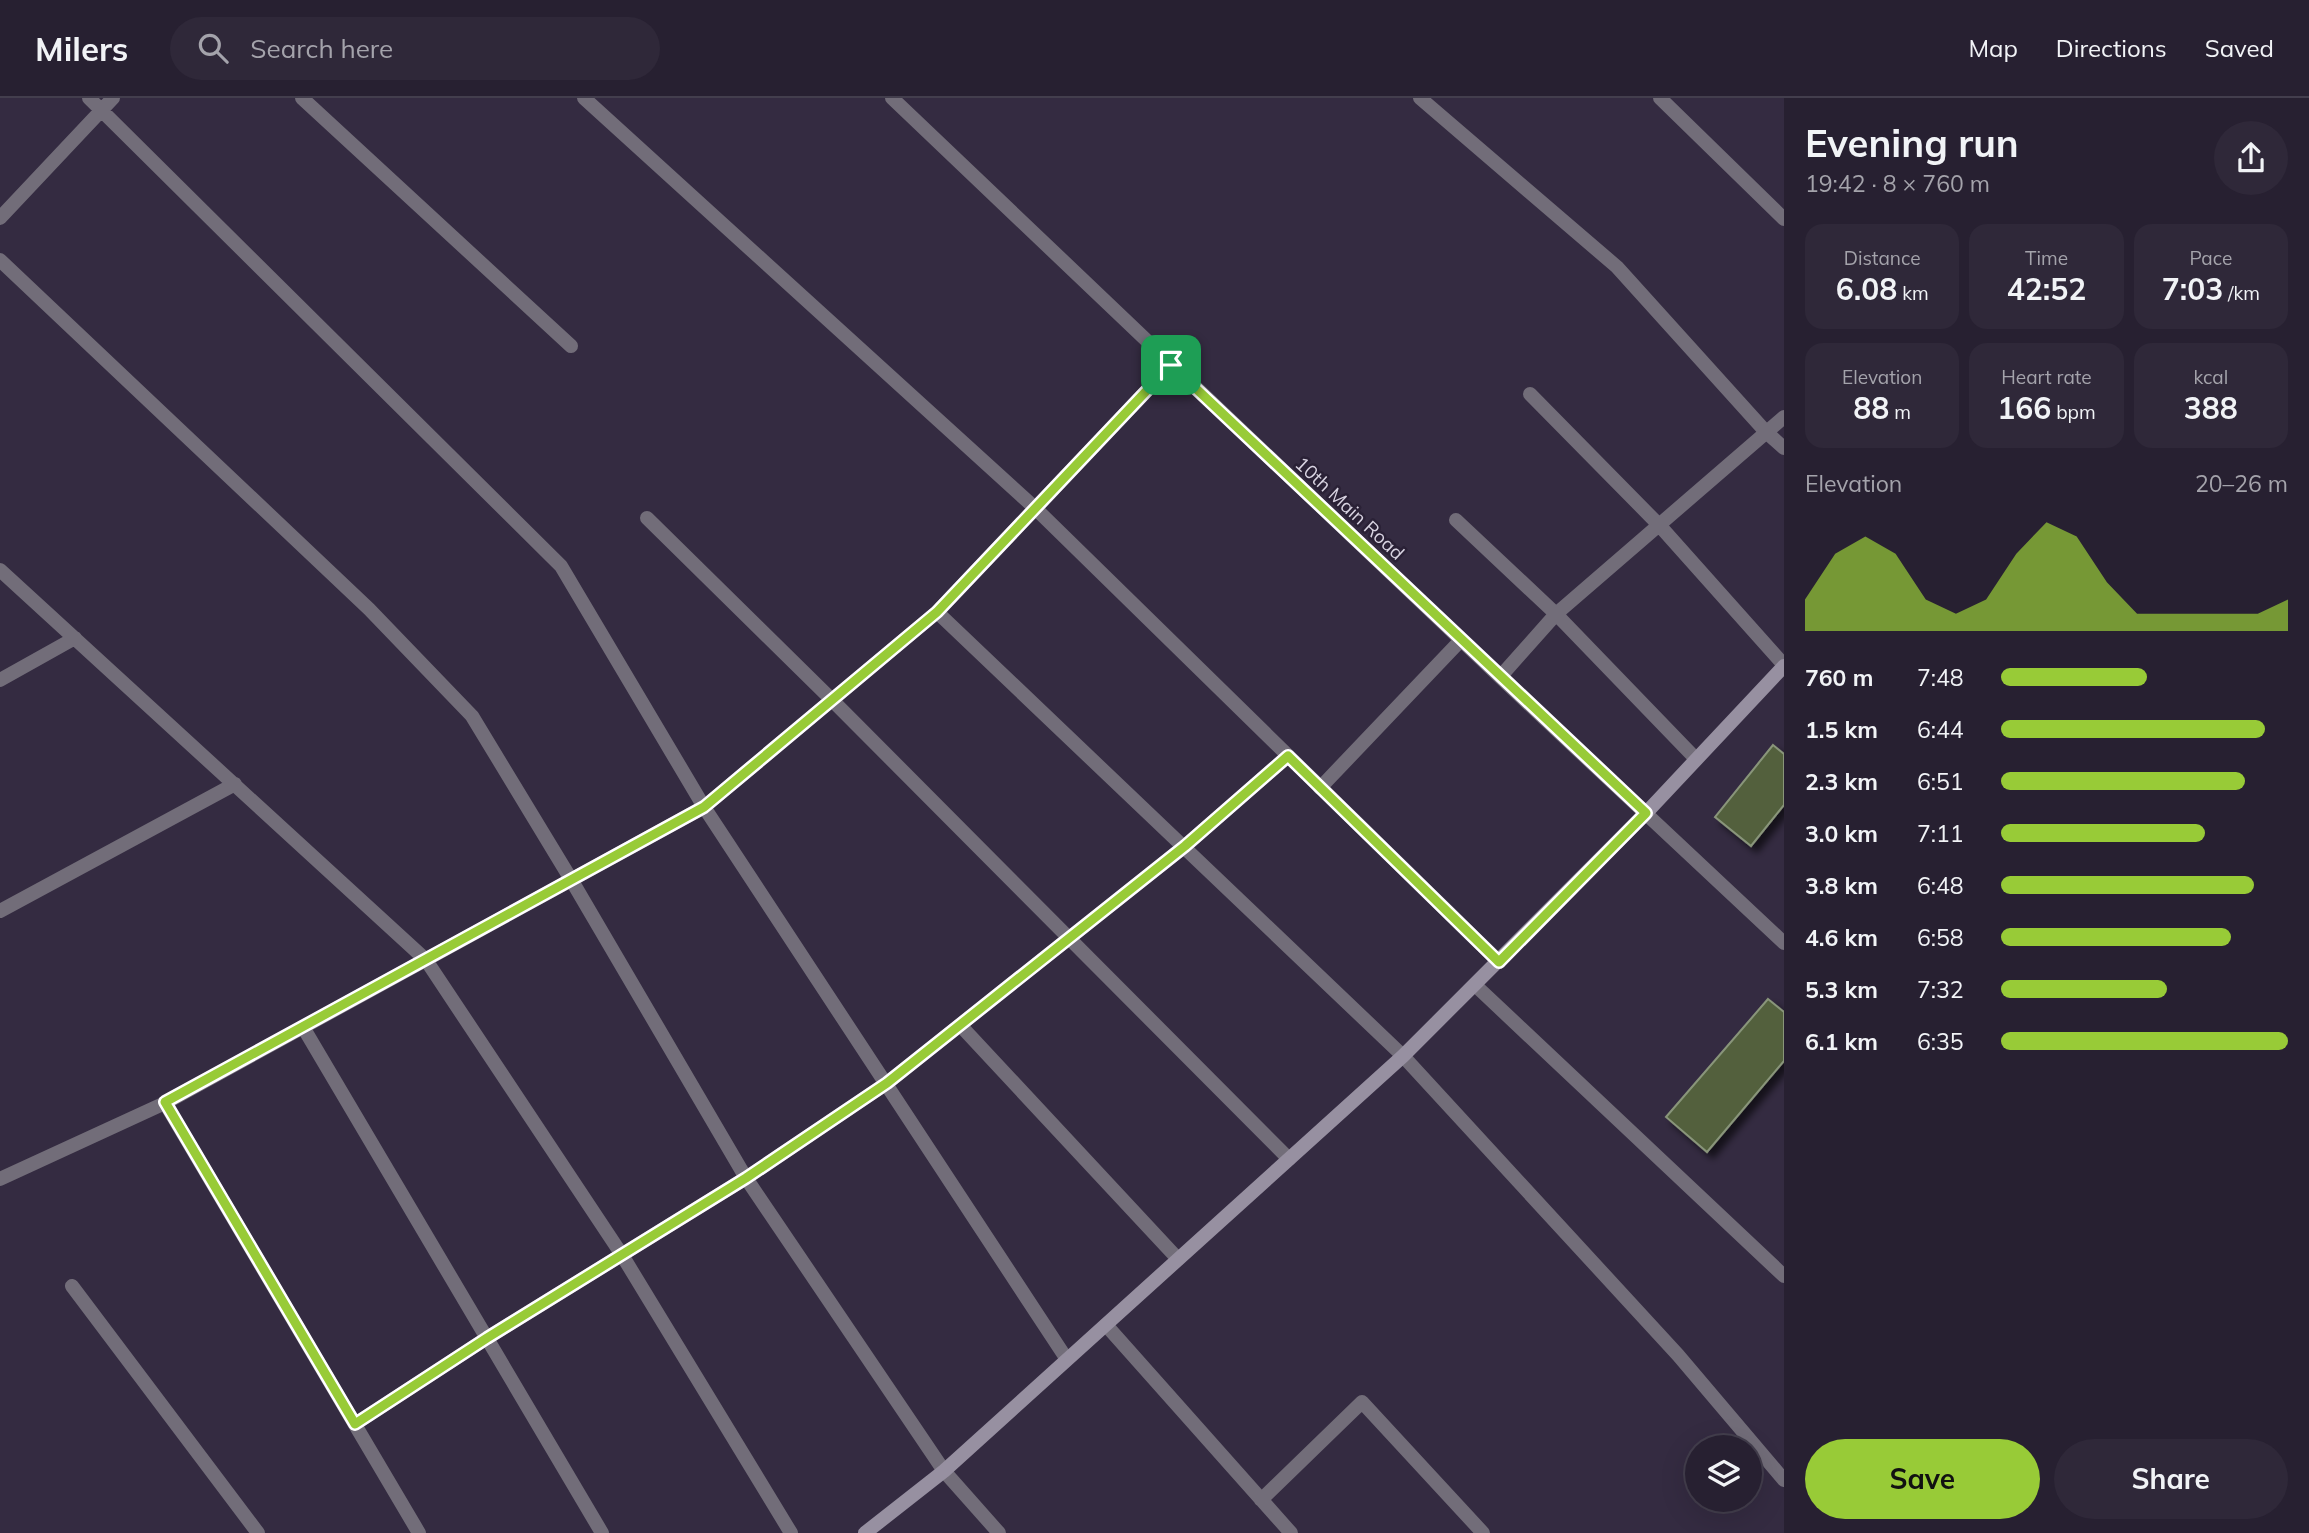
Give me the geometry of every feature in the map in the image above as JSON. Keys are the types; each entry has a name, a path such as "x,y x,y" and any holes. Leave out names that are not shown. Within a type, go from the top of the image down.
{"street":[{"path":"89,98 561,566 704,807 1066,1358"},
{"path":"0,218 113,98"},
{"path":"302,98 571,346"},
{"path":"584,98 1035,508 1499,962"},
{"name":"10th Main Road","path":"892,98 1500,677 1784,943"},
{"path":"1420,98 1617,267 1766,432 1784,448"},
{"path":"1667,100 1784,219"},
{"path":"0,260 369,609 472,716 746,1178 944,1471 999,1533"},
{"path":"0,1179 165,1102 704,807 937,612 1171,365"},
{"path":"864,1533 944,1471 1403,1056 1646,813 1784,666 1660,526 1530,394"},
{"path":"1500,677 1556,614 1784,417"},
{"path":"647,518 1289,1159"},
{"path":"1455,520 1556,614 1696,760"},
{"path":"0,570 426,960 622,1255 791,1533"},
{"path":"937,612 1403,1056 1678,1355 1784,1480"},
{"path":"0,680 75,638"},
{"path":"1320,788 1461,640"},
{"path":"355,1424 487,1338 746,1178 887,1083 1185,846 1288,756"},
{"path":"0,911 234,784"},
{"path":"1475,985 1784,1276"},
{"path":"960,1025 1178,1259"},
{"path":"303,1027 602,1533"},
{"path":"165,1102 419,1533"},
{"path":"72,1286 258,1533"},
{"path":"1106,1325 1291,1533"},
{"path":"1261,1500 1362,1402 1483,1533"}],"building":[{"path":"1773,745 1784,754 1784,805 1751,846 1715,817"},
{"path":"1768,999 1784,1012 1784,1061 1707,1152 1666,1117"}],"route":[{"path":"1171,365 1646,813 1499,962 1288,756 1185,846 887,1083 746,1178 487,1338 355,1424 165,1102 704,807 937,612 1171,365"}]}
